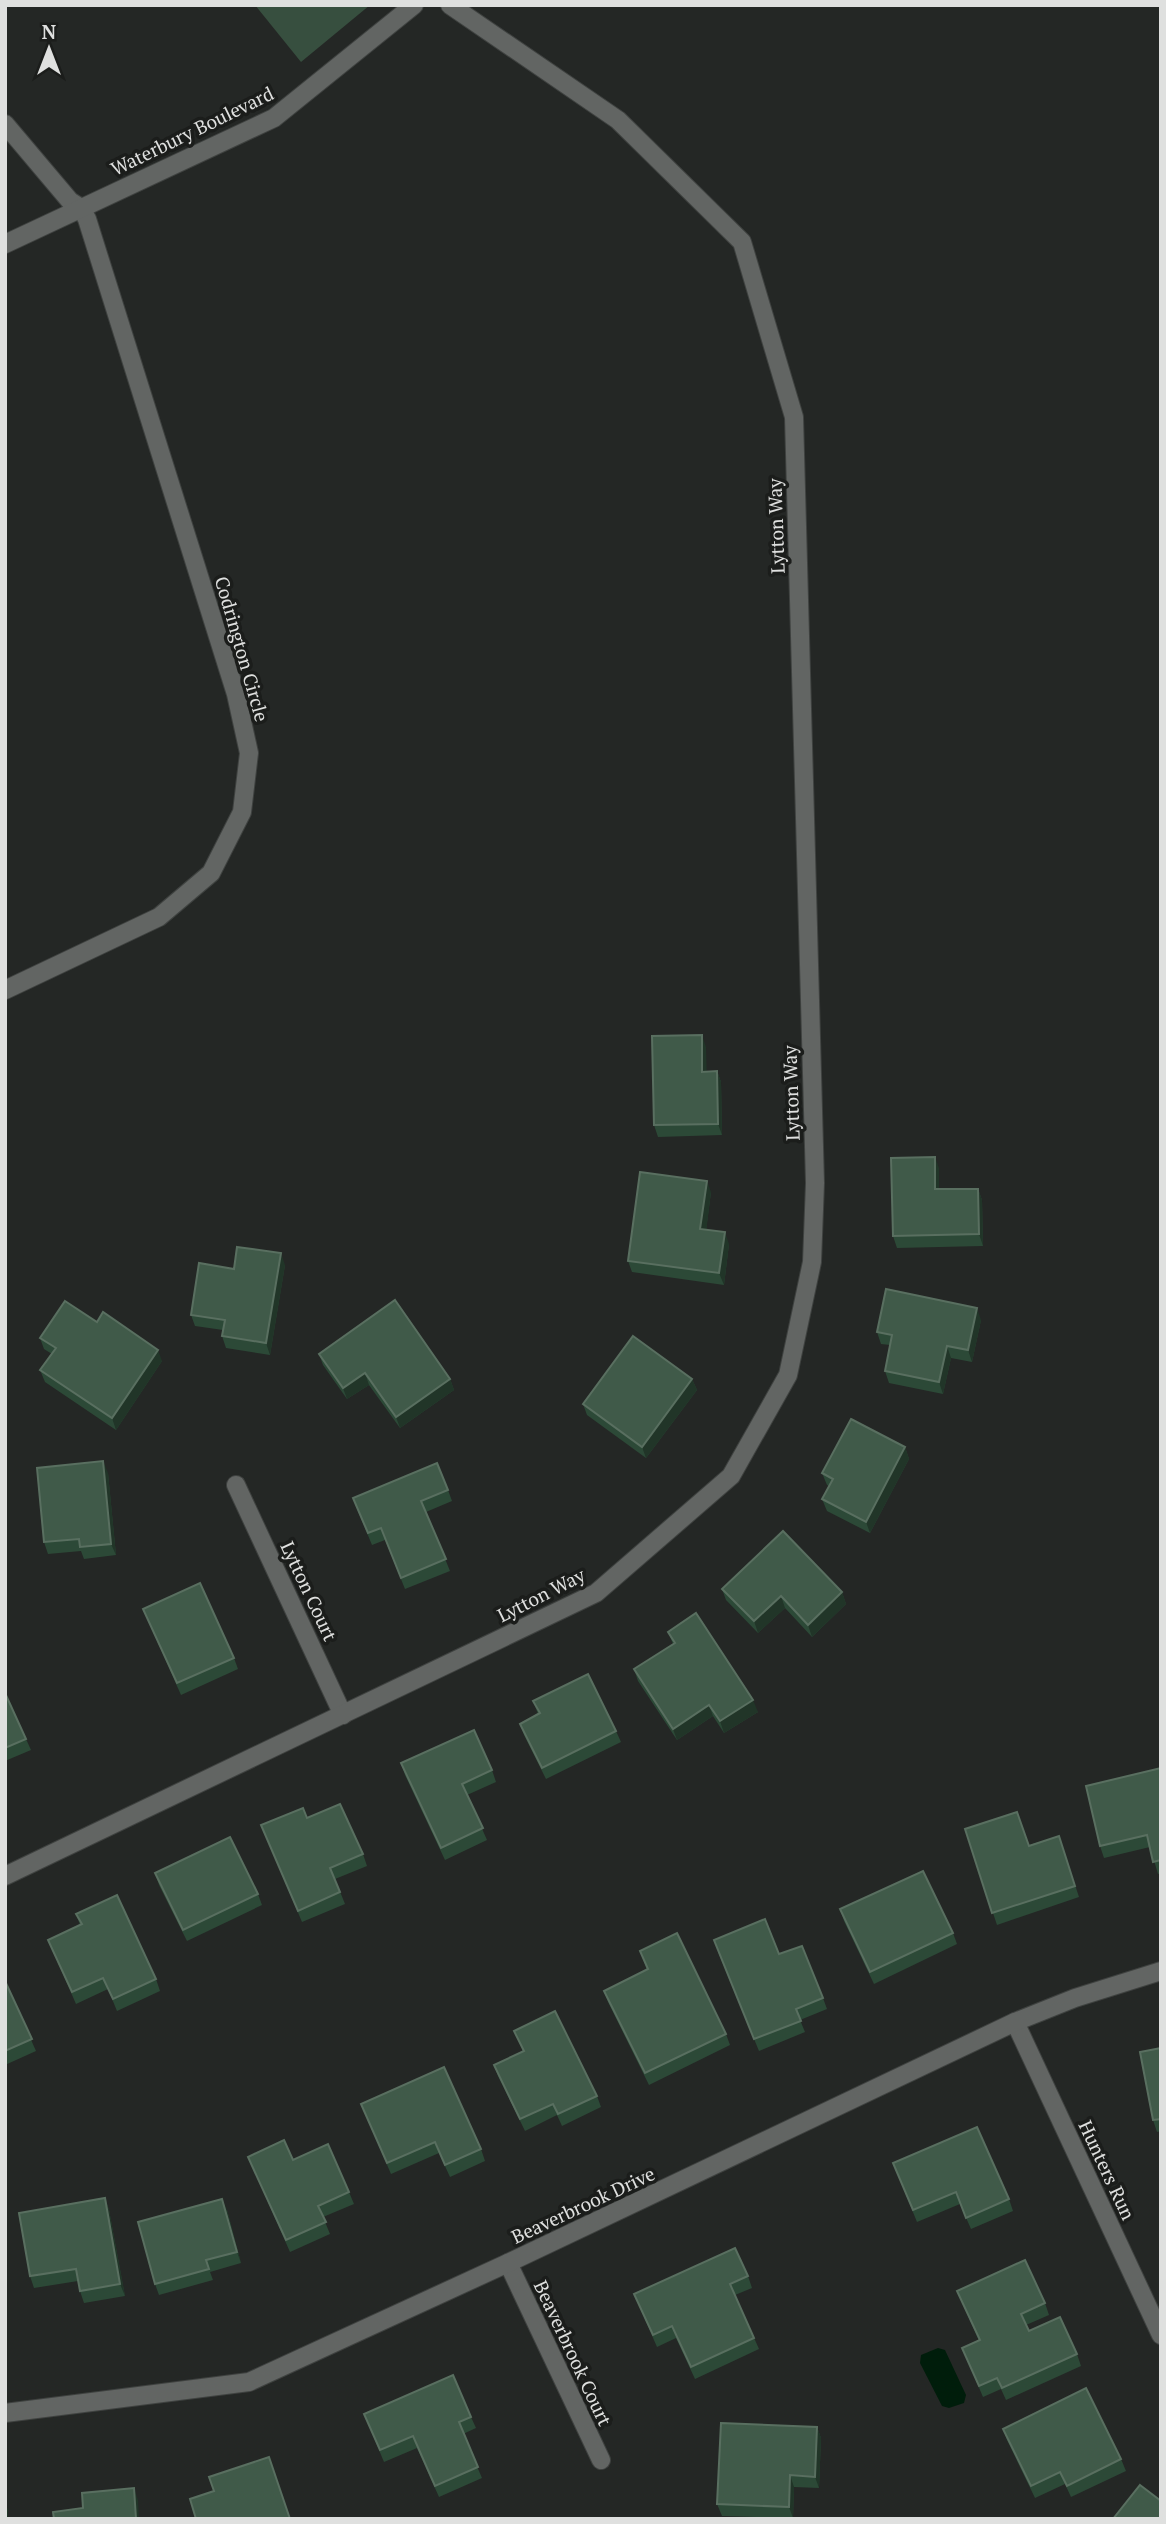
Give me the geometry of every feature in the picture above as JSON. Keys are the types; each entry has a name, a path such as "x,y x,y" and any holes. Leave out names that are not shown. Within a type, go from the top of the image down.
{"street":[{"name":"Waterbury Boulevard","path":"5,244 274,118 414,5"},
{"name":"Lytton Way","path":"5,1876 596,1593 731,1476 788,1375 812,1262 815,1183 794,417 743,242 618,120 450,5"},
{"path":"5,124 70,201 80,208"},
{"name":"Codrington Circle","path":"5,990 159,917 211,873 242,812 249,752 236,694 87,219 80,208"},
{"name":"Lytton Court","path":"236,1485 343,1715"},
{"name":"Beaverbrook Drive","path":"5,2413 249,2382 508,2263 1015,2022 1075,1998 1161,1971"},
{"name":"Hunters Run","path":"1015,2022 1161,2335"},
{"name":"Beaverbrook Court","path":"508,2263 601,2460"}],"shaded area":[{"path":"255,5 370,5 301,62"},
{"path":"938,2348 945,2350 966,2395 964,2403 949,2408 942,2406 920,2363 921,2355"}],"building":[{"path":"702,1035 702,1072 717,1071 718,1124 654,1125 652,1036"},
{"path":"935,1157 935,1189 978,1189 979,1234 893,1236 891,1158"},
{"path":"640,1172 707,1181 700,1229 725,1232 719,1273 628,1261"},
{"path":"237,1247 281,1253 266,1343 222,1336 225,1320 191,1315 199,1263 234,1269"},
{"path":"886,1289 977,1308 968,1350 947,1346 939,1382 885,1371 892,1335 877,1332"},
{"path":"395,1300 450,1379 396,1417 365,1373 343,1388 319,1354"},
{"path":"65,1301 97,1322 103,1312 158,1350 112,1418 40,1370 56,1348 40,1338"},
{"path":"633,1336 692,1379 642,1447 583,1404"},
{"path":"851,1419 905,1447 866,1522 822,1499 833,1479 822,1473"},
{"path":"103,1461 111,1544 80,1547 79,1539 44,1542 37,1468"},
{"path":"437,1463 448,1490 421,1501 446,1559 401,1578 381,1528 368,1533 353,1498"},
{"path":"783,1531 842,1592 808,1625 781,1596 754,1621 722,1589"},
{"path":"200,1583 234,1658 177,1683 143,1609"},
{"path":"696,1613 753,1700 720,1721 709,1705 673,1729 634,1669 675,1643 668,1632"},
{"path":"588,1674 616,1731 542,1768 520,1724 540,1713 533,1701"},
{"path":"5,1693 26,1739 5,1748"},
{"path":"474,1730 492,1770 462,1784 483,1828 441,1848 401,1763"},
{"path":"1161,1768 1161,1860 1153,1862 1147,1835 1100,1846 1086,1786"},
{"path":"340,1804 363,1854 330,1868 340,1892 298,1911 261,1825 303,1808 307,1818"},
{"path":"1017,1812 1029,1846 1059,1836 1075,1886 992,1913 965,1829"},
{"path":"230,1837 258,1894 183,1930 155,1873"},
{"path":"923,1871 953,1933 870,1972 840,1909"},
{"path":"117,1895 156,1979 113,1999 103,1978 72,1992 48,1940 82,1924 76,1914"},
{"path":"765,1919 779,1954 802,1946 823,1998 796,2009 801,2021 754,2039 714,1940"},
{"path":"677,1933 726,2034 645,2073 604,1991 648,1969 640,1951"},
{"path":"5,1981 32,2039 5,2051"},
{"path":"555,2011 597,2096 558,2114 553,2104 520,2119 494,2065 524,2051 514,2031"},
{"path":"1161,2048 1161,2119 1153,2120 1140,2052"},
{"path":"444,2067 481,2149 445,2165 435,2142 387,2163 361,2104"},
{"path":"977,2127 1009,2199 966,2218 956,2192 913,2210 893,2163"},
{"path":"284,2140 293,2160 328,2144 349,2192 318,2206 326,2222 286,2240 248,2157"},
{"path":"105,2198 120,2284 80,2291 76,2269 30,2276 19,2213"},
{"path":"222,2199 237,2252 206,2260 209,2269 155,2284 138,2222"},
{"path":"735,2248 748,2276 730,2284 754,2338 691,2367 672,2326 653,2335 634,2294"},
{"path":"1025,2260 1045,2303 1021,2314 1029,2331 1060,2317 1077,2354 1002,2388 997,2378 979,2386 962,2348 980,2340 957,2291"},
{"path":"453,2375 471,2417 459,2422 478,2467 435,2486 413,2436 380,2450 364,2414"},
{"path":"1086,2388 1121,2459 1067,2486 1060,2472 1031,2486 1003,2429"},
{"path":"721,2423 817,2427 815,2477 790,2475 789,2507 717,2504"},
{"path":"269,2457 290,2519 196,2519 190,2499 214,2491 209,2477"},
{"path":"1140,2485 1161,2501 1161,2519 1113,2519"},
{"path":"134,2488 136,2519 54,2519 53,2512 83,2508 82,2493"}]}
